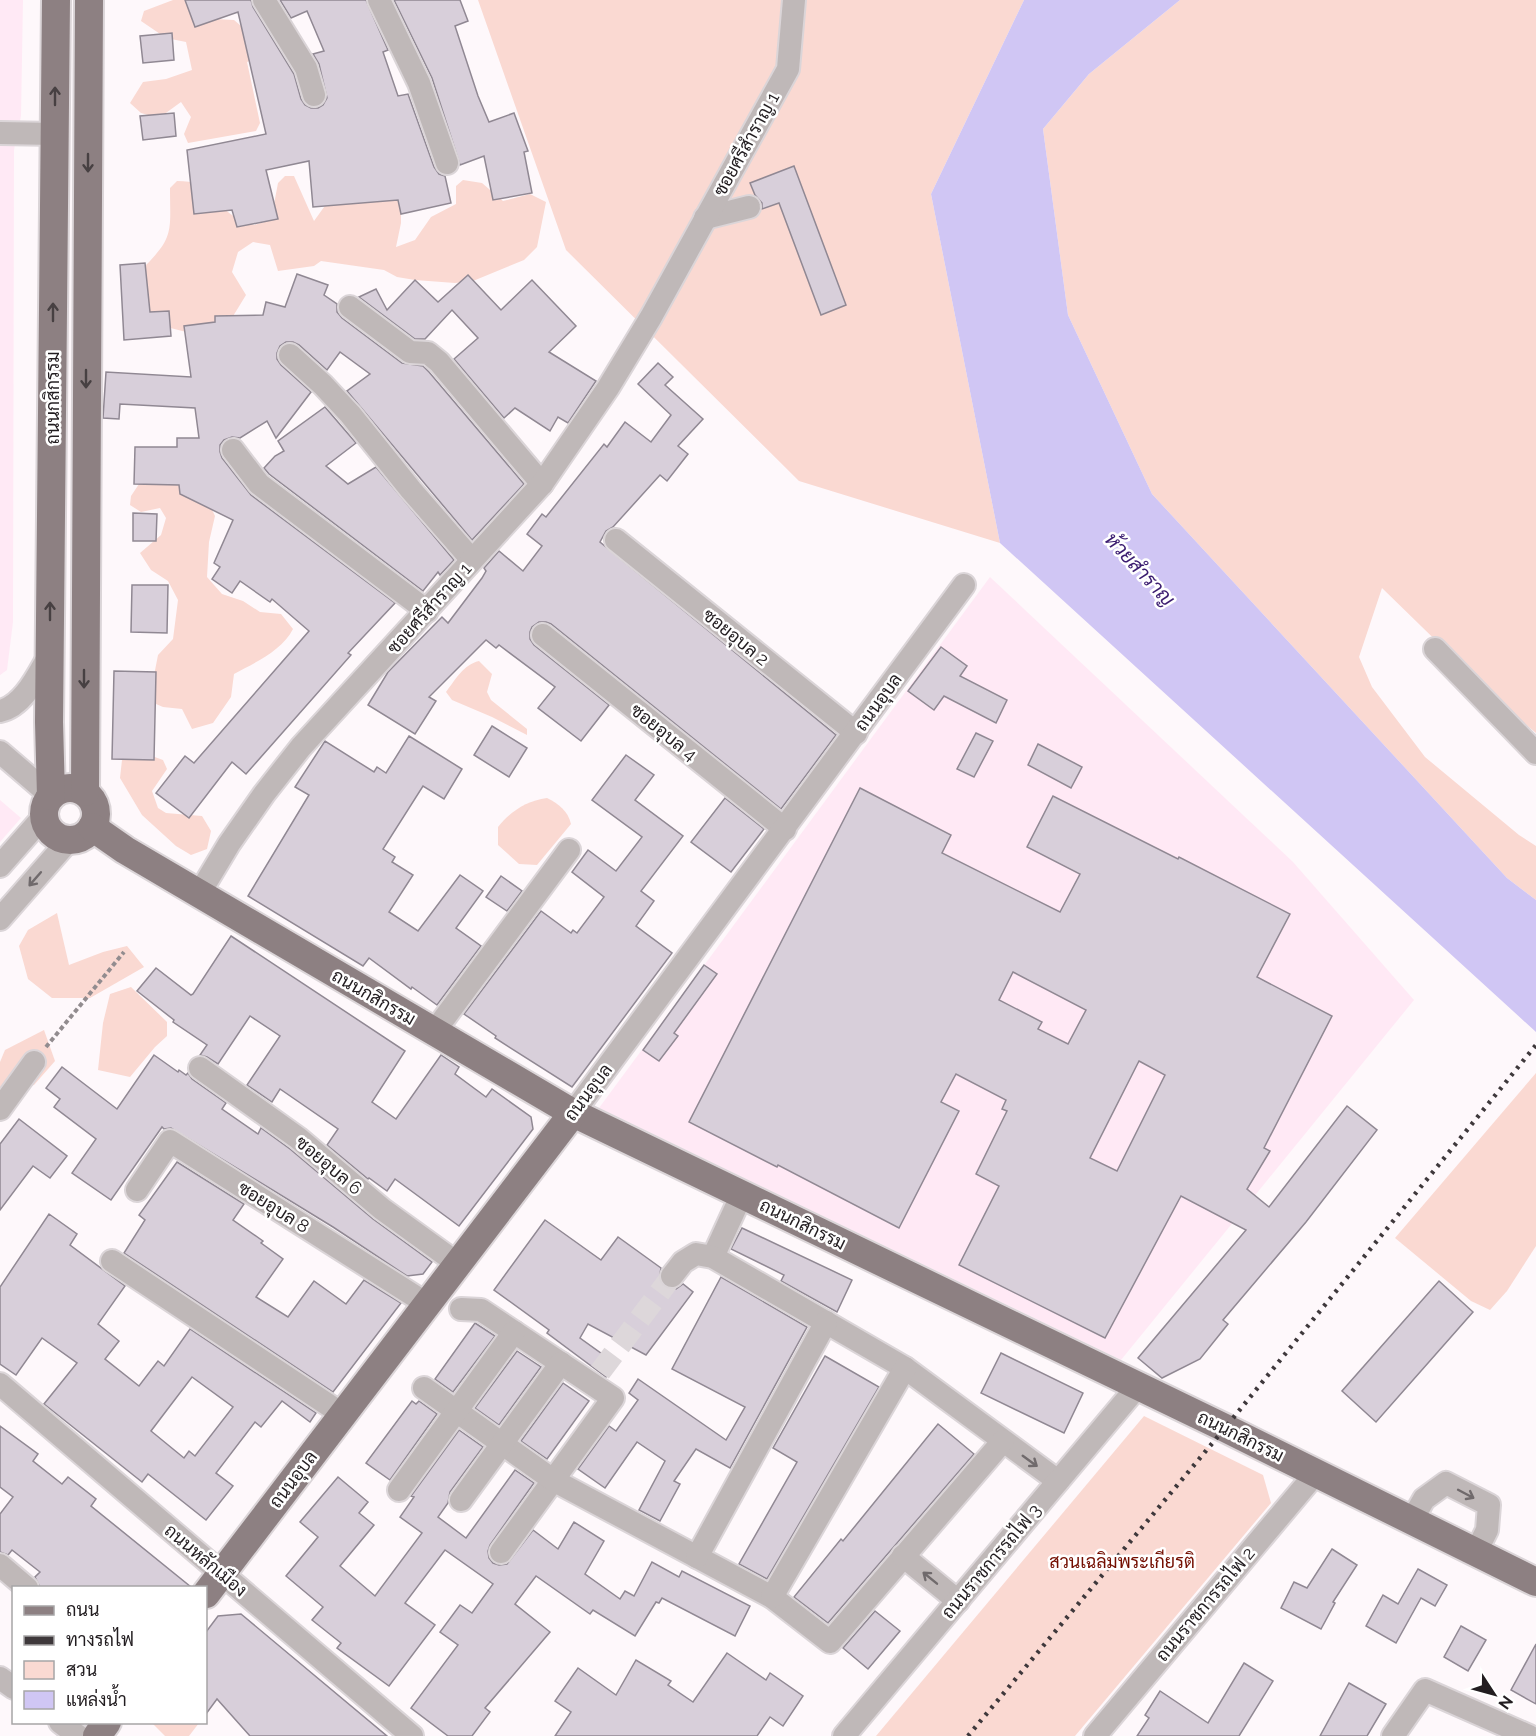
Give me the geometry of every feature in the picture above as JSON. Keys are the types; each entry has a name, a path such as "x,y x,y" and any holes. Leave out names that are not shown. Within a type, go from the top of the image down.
{"main road":[{"name":"ถนนกสิกรรม","path":"48,806 56,0"},
{"name":"ถนนกสิกรรม","path":"85,792 89,0"},
{"path":"64,788 85,792 95,808 95,821 81,833 62,838 50,830 48,806 64,788"},
{"name":"ถนนกสิกรรม","path":"81,833 125,850 573,1113 1138,1386 1536,1582"},
{"name":"ถนนอุบล","path":"213,1583 573,1113"}],"street":[{"path":"264,0 306,68 314,95"},
{"path":"378,0 419,83 447,163"},
{"name":"ซอยศรีสำราญ 1","path":"199,894 241,828 301,747 542,484 608,388 651,317 788,69 794,0"},
{"path":"0,133 54,134"},
{"path":"705,218 749,207"},
{"path":"350,307 410,352 428,352 439,362 542,484"},
{"path":"290,355 350,414 411,490 472,560"},
{"path":"233,450 259,484 427,611"},
{"name":"ซอยอุบล 2","path":"616,540 829,705 856,733"},
{"name":"ถนนอุบล","path":"573,1113 964,585"},
{"name":"ซอยอุบล 4","path":"543,635 785,829"},
{"path":"1436,649 1536,753"},
{"path":"0,711 9,709 26,692 50,654"},
{"path":"49,722 84,721"},
{"path":"0,752 48,806 0,866"},
{"path":"0,919 81,833"},
{"path":"434,1032 569,850"},
{"path":"0,1109 34,1062"},
{"name":"ซอยอุบล 6","path":"200,1068 298,1138 381,1209 458,1264"},
{"name":"ซอยอุบล 8","path":"137,1190 171,1141 427,1304"},
{"path":"713,1257 742,1194"},
{"path":"672,1276 683,1262 696,1254 713,1257 905,1368 1058,1481"},
{"path":"112,1261 342,1414"},
{"path":"461,1309 482,1310 561,1363 596,1378 613,1398 501,1552"},
{"path":"697,1557 826,1322"},
{"path":"399,1490 514,1332"},
{"path":"461,1500 561,1363"},
{"path":"772,1597 905,1368"},
{"name":"ถนนหลักเมือง","path":"0,1384 213,1583 412,1736"},
{"name":"ถนนราชการรถไฟ 3","path":"844,1736 1138,1386"},
{"path":"424,1388 554,1480 772,1597 830,1642 1003,1440"},
{"name":"ถนนราชการรถไฟ 2","path":"1095,1736 1316,1473"},
{"path":"1412,1520 1424,1499 1446,1483 1489,1506 1486,1530 1476,1552"},
{"path":"903,1556 958,1601"},
{"path":"0,1565 26,1586"},
{"path":"1393,1736 1425,1690 1529,1736"},
{"path":"63,1724 78,1736"}],"path":[{"path":"34,1062 124,952"}],"shaded area":[{"path":"0,0 23,0 21,116 14,150 13,622 7,670 0,675"},
{"path":"990,577 1293,862 1414,1000 1121,1360 599,1108"},
{"path":"0,800 21,818 0,842"}],"green space":[{"path":"173,0 192,0 196,18 234,20 253,36 260,57 247,62 260,123 256,131 188,143 184,134 191,117 181,102 159,118 141,113 130,103 143,82 166,79 192,70 186,42 166,38 141,21 144,11"},
{"path":"478,0 1024,0 931,194 1000,543 799,481 566,250"},
{"path":"1180,0 1536,0 1536,733 1499,702 1382,588 1359,657 1372,687 1425,757 1519,835 1536,846 1536,900 1507,878 1152,494 1068,315 1043,129 1089,74"},
{"path":"285,176 294,176 314,221 332,196 401,198 401,223 396,247 415,240 431,217 456,204 456,186 463,180 482,183 503,201 530,194 546,202 537,247 524,260 473,281 455,283 415,280 397,277 384,270 321,261 314,266 278,271 270,245 253,242 238,252 232,272 246,295 227,326 190,333 155,324 139,315 141,270 165,241 170,225 170,188 177,181 197,183 203,186 231,214 254,225 271,220 278,183"},
{"path":"179,477 207,499 215,516 209,542 207,577 222,594 243,601 260,612 281,614 293,629 275,650 234,674 231,697 213,723 192,729 182,709 163,707 149,701 158,655 173,639 178,600 168,581 151,570 140,553 161,535 166,518 160,508 141,512 130,505 131,496 141,481"},
{"path":"479,661 492,674 487,692 491,700 527,729 527,735 452,700 446,692 464,669"},
{"path":"138,751 163,760 167,769 152,791 158,808 166,813 202,816 211,831 207,849 191,855 176,846 142,815 120,778 122,760"},
{"path":"547,798 562,808 571,824 537,865 519,864 498,845 498,827 520,808"},
{"path":"57,913 69,965 127,946 144,967 90,998 52,998 28,979 19,946 28,930"},
{"path":"131,987 167,1022 167,1036 130,1077 98,1070 103,1023 110,994"},
{"path":"44,1030 55,1061 34,1085 7,1092 0,1090 0,1062 5,1050"},
{"path":"1536,1073 1536,1246 1507,1291 1490,1310 1471,1301 1395,1238"},
{"name":"สวนเฉลิมพระเกียรติ","path":"1144,1416 1263,1475 1271,1503 1075,1736 876,1736"},
{"path":"153,1724 198,1724 189,1736 165,1736"}],"water":[{"name":"ห้วยสำราญ","path":"1024,0 1180,0 1089,74 1043,129 1068,315 1152,494 1507,878 1536,900 1536,1032 1000,543 931,194"}],"building":[{"path":"185,0 251,0 294,74 301,99 305,105 318,108 327,98 319,64 313,54 324,51 307,11 291,18 280,0 366,0 388,50 383,52 398,96 408,94 434,167 439,174 445,176 451,203 401,214 398,200 313,207 309,161 266,170 278,219 237,227 232,210 194,214 187,150 266,134 238,12 195,27"},
{"path":"394,0 460,0 468,21 455,26 478,96 489,122 514,113 528,151 524,152 532,193 493,200 484,156 460,165 432,78"},
{"path":"172,33 174,60 143,63 140,36"},
{"path":"174,113 176,136 143,140 140,116"},
{"path":"794,166 846,305 821,315 779,203 762,209 762,203 755,195 750,183"},
{"path":"145,263 150,312 169,311 171,336 124,340 120,265"},
{"path":"297,274 328,285 324,295 337,304 337,312 342,318 402,363 423,366 524,484 472,540 347,391 370,374 340,352 327,370 299,345 286,342 280,346 277,359 281,365 311,392 276,438 267,421 240,438 232,437 224,440 220,445 222,458 251,495 395,603 348,653 351,655 246,774 232,762 189,818 156,793 185,756 194,763 309,631 272,599 270,602 240,581 232,593 212,579 220,567 214,563 233,520 180,494 179,485 134,484 135,447 177,447 177,438 199,438 195,408 120,404 119,419 103,418 106,372 191,377 184,326 215,322 215,316 263,315 266,302 285,307"},
{"path":"468,275 501,310 532,280 576,326 549,352 596,381 568,423 558,417 550,431 515,408 504,418 454,359 478,338 452,310 425,339 415,339 359,297 376,289 387,310 415,280 438,302"},
{"path":"658,363 673,377 665,385 703,419 678,446 688,454 667,481 660,475 613,527 606,531 600,542 836,735 781,809 546,622 539,622 532,627 530,639 534,645 609,705 581,741 538,708 555,687 499,645 496,648 486,640 429,697 436,701 415,734 368,705 388,672 442,617 448,623 482,578 486,571 484,568 499,551 523,571 542,546 527,534 542,514 546,517 604,444 607,447 625,422 651,442 671,415 638,384"},
{"path":"325,407 356,443 326,466 348,484 376,467 454,560 440,575 438,572 423,591 264,468 275,456 284,451 278,441"},
{"path":"133,513 157,514 156,541 133,541"},
{"path":"132,585 168,585 167,633 131,632"},
{"path":"941,647 967,666 960,676 1007,700 996,723 944,696 934,710 908,691"},
{"path":"114,671 156,672 154,760 112,759"},
{"path":"492,726 527,748 509,777 474,755"},
{"path":"976,733 993,741 974,777 957,769"},
{"path":"409,736 462,769 444,799 423,786 383,849 395,857 392,862 413,875 389,912 418,931 460,875 483,891 456,928 481,946 437,1005 369,958 363,966 248,896 309,795 295,787 325,741 374,772 377,767 386,773"},
{"path":"1038,744 1082,767 1071,788 1028,765"},
{"path":"626,755 654,775 635,800 683,836 641,891 654,901 636,926 672,953 572,1087 495,1038 496,1036 464,1014 541,911 571,933 573,930 577,933 604,897 572,872 588,850 616,871 642,837 592,800"},
{"path":"860,788 951,835 942,853 1060,912 1080,874 1027,847 1053,796 1290,914 1257,977 1332,1016 1264,1148 1270,1151 1247,1189 1269,1207 1347,1106 1377,1130 1306,1222 1223,1320 1228,1324 1200,1359 1162,1378 1138,1358 1246,1230 1181,1196 1105,1338 959,1265 999,1186 976,1174 1007,1111 1002,1109 1006,1100 956,1074 941,1102 959,1111 899,1228 689,1122","holes":["1013,972 1086,1010 1068,1044 1038,1029 1042,1022 999,1000","1139,1061 1165,1075 1117,1171 1090,1158"]},
{"path":"725,798 764,829 731,872 691,842"},
{"path":"501,876 522,891 507,911 486,897"},
{"path":"231,936 405,1051 372,1102 396,1119 441,1055 459,1067 455,1074 486,1097 492,1089 531,1117 533,1129 459,1226 395,1179 387,1191 368,1179 327,1145 338,1129 280,1089 272,1102 247,1085 280,1036 250,1016 218,1064 200,1055 207,1045 173,1022 174,1020 137,991 156,968 191,995 193,994"},
{"path":"704,965 717,974 674,1033 678,1036 659,1061 643,1050"},
{"path":"154,1055 178,1072 179,1070 186,1075 188,1073 192,1079 226,1103 222,1109 258,1134 261,1128 290,1149 373,1219 432,1262 423,1274 407,1276 333,1227 171,1128 162,1127 111,1200 72,1173 96,1139 54,1107 60,1099 46,1088 62,1067 117,1109"},
{"path":"19,1119 67,1156 50,1178 33,1166 0,1210 0,1144"},
{"path":"177,1162 244,1204 233,1220 263,1241 261,1243 283,1259 256,1297 288,1317 314,1281 346,1304 364,1280 401,1303 333,1392 124,1253 145,1220 139,1215"},
{"path":"49,1214 77,1234 70,1245 125,1286 98,1324 119,1341 105,1359 139,1386 158,1361 164,1366 190,1329 316,1413 310,1422 282,1401 261,1427 255,1422 216,1473 233,1486 206,1520 148,1474 142,1482 44,1404 77,1363 42,1338 16,1375 0,1364 0,1287","holes":["192,1377 233,1407 195,1456 189,1451 184,1458 151,1431"]},
{"path":"545,1220 601,1260 618,1237 661,1268 659,1280 664,1287 676,1289 683,1284 693,1292 646,1355 588,1324 580,1338 616,1364 606,1377 547,1333 549,1330 494,1290"},
{"path":"742,1228 852,1280 837,1312 781,1281 784,1275 731,1249"},
{"path":"721,1277 807,1327 730,1468 696,1449 674,1481 680,1484 660,1521 639,1510 665,1461 637,1442 605,1488 578,1469 609,1426 616,1431 638,1400 629,1393 638,1379 726,1440 745,1407 672,1369"},
{"path":"1439,1281 1473,1312 1376,1422 1342,1391"},
{"path":"475,1323 495,1336 453,1392 435,1379"},
{"path":"517,1351 541,1367 499,1425 475,1408"},
{"path":"1001,1353 1083,1393 1064,1433 981,1393"},
{"path":"825,1356 879,1387 767,1579 739,1564 797,1462 773,1448"},
{"path":"563,1383 589,1401 547,1459 521,1441"},
{"path":"412,1401 416,1404 419,1401 437,1414 390,1480 366,1463"},
{"path":"938,1424 974,1454 828,1623 794,1597 841,1539 843,1541"},
{"path":"0,1426 38,1454 33,1461 62,1484 68,1477 96,1499 91,1506 190,1586 40,1586 35,1577 40,1572 12,1550 8,1555 0,1552 0,1514 13,1497 0,1487"},
{"path":"459,1430 483,1447 450,1492 448,1503 438,1517 466,1538 515,1470 534,1483 490,1545 489,1558 493,1563 507,1564 533,1530 558,1549 574,1522 604,1541 585,1574 620,1599 625,1591 634,1596 652,1562 679,1577 682,1571 750,1606 735,1636 662,1598 659,1603 656,1602 635,1636 593,1610 590,1614 536,1576 515,1604 550,1632 485,1708 490,1712 472,1736 448,1736 411,1708 458,1645 440,1632 460,1605 472,1613 493,1584 445,1550 405,1603 435,1625 389,1686 337,1648 341,1643 312,1620 323,1607 286,1576 318,1537 300,1522 338,1477 368,1502 359,1513 374,1525 340,1566 375,1596 422,1533 400,1517 414,1497 411,1496"},
{"path":"1332,1549 1357,1565 1333,1602 1335,1603 1321,1629 1281,1608 1294,1582 1307,1588"},
{"path":"1418,1569 1447,1585 1435,1606 1421,1598 1396,1643 1366,1626 1383,1595 1398,1604"},
{"path":"875,1611 900,1631 868,1669 843,1648"},
{"path":"241,1614 387,1736 250,1736 217,1699 207,1713 207,1631 218,1616"},
{"path":"1461,1626 1486,1640 1468,1671 1444,1657"},
{"path":"1536,1644 1536,1704 1511,1690"},
{"path":"727,1653 766,1680 770,1673 803,1696 783,1726 770,1717 757,1736 555,1736 571,1712 555,1701 578,1668 616,1695 636,1660 671,1681 668,1685 693,1702"},
{"path":"1244,1663 1273,1681 1239,1736 1137,1736 1149,1718 1145,1715 1160,1691 1208,1723"},
{"path":"1349,1683 1386,1704 1367,1736 1320,1736"}],"tunnel":[{"path":"600,1372 672,1276"}],"railway":[{"path":"968,1736 1225,1428 1536,1045"}]}
